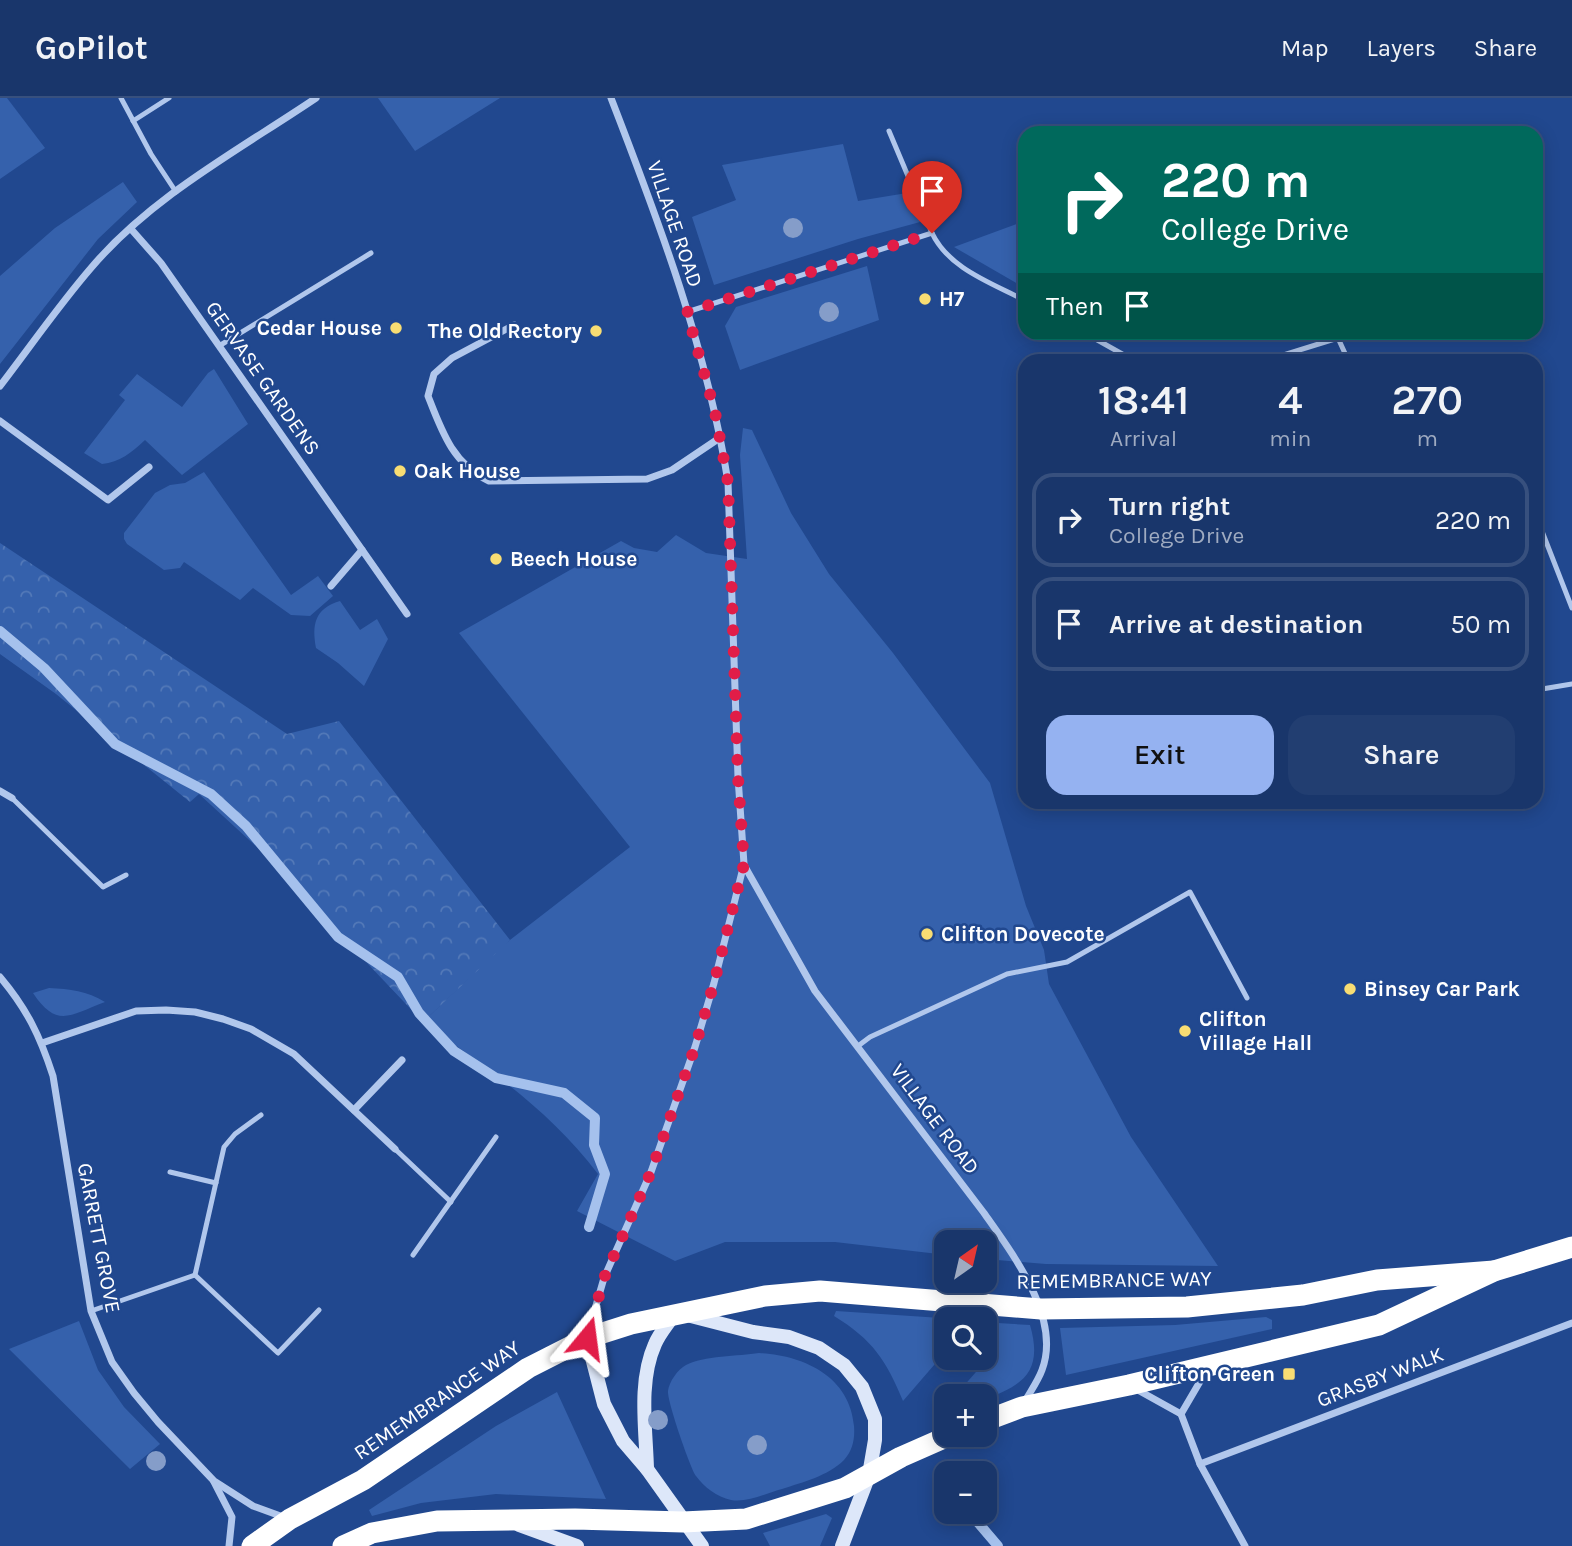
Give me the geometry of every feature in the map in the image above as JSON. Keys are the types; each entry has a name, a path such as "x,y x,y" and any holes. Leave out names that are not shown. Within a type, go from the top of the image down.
{"highway":[{"name":"REMEMBRANCE WAY","path":"997,1416 1022,1407 1129,1385 1379,1325 1494,1271 1572,1247"},
{"name":"REMEMBRANCE WAY","path":"252,1546 290,1519 363,1480 528,1368 587,1338 631,1324 765,1296 820,1291 1041,1309 1187,1307 1303,1296 1377,1280 1494,1271"},
{"path":"342,1546 372,1533 437,1521 575,1518 683,1522 746,1519 818,1498 934,1442"}],"street":[{"path":"0,387 91,267 131,229 176,192 316,98"},
{"name":"VILLAGE ROAD","path":"587,1338 604,1278 651,1172 695,1047 744,864 738,777 728,482 721,438 661,228 611,98"},
{"name":"GERVASE GARDENS","path":"131,229 161,264 407,614"},
{"path":"514,325 452,358 434,374 428,396 457,458 472,473 489,481 648,479 672,470 721,438"},
{"path":"0,421 108,500 149,467"},
{"path":"331,586 362,550"},
{"path":"0,791 12,798"},
{"name":"VILLAGE ROAD","path":"744,864 815,991 999,1234 1041,1309 1047,1335 1043,1368 1022,1407"},
{"name":"GARRETT GROVE","path":"0,977 31,1018 53,1076 91,1311 112,1362 134,1393 214,1481 253,1506 290,1519"},
{"path":"42,1043 136,1011 195,1012 223,1019 274,1041 294,1054 395,1149"},
{"path":"354,1110 402,1060"},
{"path":"647,1469 647,1365 655,1342 677,1315 789,1337 819,1348 844,1365 862,1387 875,1419 875,1440 869,1475 842,1546"},
{"name":"GRASBY WALK","path":"1200,1464 1572,1322"},
{"path":"587,1338 604,1404 623,1441 647,1469 702,1546"},
{"path":"1181,1414 1209,1366"},
{"path":"1129,1385 1181,1414 1200,1464 1245,1546"},
{"name":"GARRETT GROVE","path":"214,1481 232,1517 229,1546"},
{"path":"503,1519 577,1546"}],"lane":[{"path":"121,98 176,192"},
{"path":"133,121 169,98"},
{"path":"889,131 938,245 951,260 1018,297"},
{"path":"687,312 932,233"},
{"path":"219,346 371,253"},
{"path":"1097,340 1122,354"},
{"path":"1286,354 1332,340"},
{"path":"1543,534 1572,608"},
{"path":"1543,689 1572,684"},
{"path":"12,798 103,887 125,875"},
{"path":"858,1046 870,1037 1007,974 1067,961 1190,892 1247,998"},
{"path":"195,1275 224,1147 234,1134 261,1115"},
{"path":"413,1255 496,1137"},
{"path":"395,1149 451,1202"},
{"path":"170,1172 216,1183"},
{"path":"91,1311 195,1275"},
{"path":"195,1275 278,1353 319,1310"}],"green space":[{"path":"0,98 7,98 45,148 0,179"},
{"path":"378,98 500,98 415,151"},
{"path":"843,144 858,201 907,193 920,222 714,285 692,217 736,200 722,165"},
{"path":"123,182 137,202 98,239 0,364 0,276 55,228"},
{"path":"1018,224 1018,284 954,247"},
{"path":"867,266 879,320 740,370 725,326 736,307"},
{"path":"214,369 248,424 182,475 145,440 125,456 108,463 102,464 84,453 125,400 119,395 137,374 182,407"},
{"path":"743,428 752,430 791,513 829,574 893,653 990,783 1026,906 1044,950 1049,984 1131,1137 1218,1266 1046,1264 998,1260 998,1230 934,1230 934,1253 835,1242 725,1242 675,1261 577,1211 598,1174 559,1129 538,1110 471,1056 423,1022 501,947 630,847 459,633 621,541 634,548 657,552 676,535 706,553 747,559 740,455"},
{"path":"204,472 291,595 318,576 333,596 310,616 291,615 253,588 240,600 184,562 180,568 164,570 127,544 124,533 155,493 170,485 185,483"},
{"path":"0,543 287,734 339,721 510,940 423,1022 259,849 199,794 190,802 56,694 0,654"},
{"path":"340,601 360,630 377,619 388,639 364,686 316,648 314,632 320,613"},
{"path":"49,988 78,991 105,1002 73,1014 57,1015 49,1011 33,993"},
{"path":"836,1311 934,1318 934,1365 903,1401 877,1352 859,1334 834,1316"},
{"path":"1266,1317 1272,1320 1272,1329 1066,1375 1060,1328 1175,1325"},
{"path":"79,1321 98,1370 124,1407 160,1444 130,1469 9,1349"},
{"path":"998,1323 1030,1325 1034,1354 1027,1374 1011,1388 997,1395 997,1384 965,1384 978,1370 997,1370"},
{"path":"759,1353 792,1358 822,1372 834,1381 851,1409 854,1439 844,1460 823,1474 757,1497 731,1500 711,1491 696,1476 679,1434 668,1391 680,1369 693,1362"},
{"path":"557,1392 606,1499 496,1494 421,1503 372,1516 369,1510 496,1426"},
{"path":"826,1514 832,1518 820,1546 770,1546 763,1533"}],"waterway":[{"path":"0,631 44,668 115,744 211,794 246,826 338,937 398,977 419,1013 454,1051 496,1078 564,1093 595,1118 594,1145 605,1174 589,1227"},
{"path":"979,1524 998,1546"}],"place":[{"name":"H7","path":"925,299"},
{"name":"Cedar House","path":"396,328"},
{"name":"The Old Rectory","path":"596,331"},
{"name":"Oak House","path":"400,471"},
{"name":"Beech House","path":"496,559"},
{"name":"Clifton Dovecote","path":"927,934"},
{"name":"Binsey Car Park","path":"1350,989"},
{"name":"Clifton Village Hall","path":"1185,1031"},
{"name":"Clifton Green","path":"1289,1374"}],"route":[{"path":"587,1338 604,1278 651,1172 695,1047 744,864 738,777 728,482 709,387 687,312 932,233"}]}
